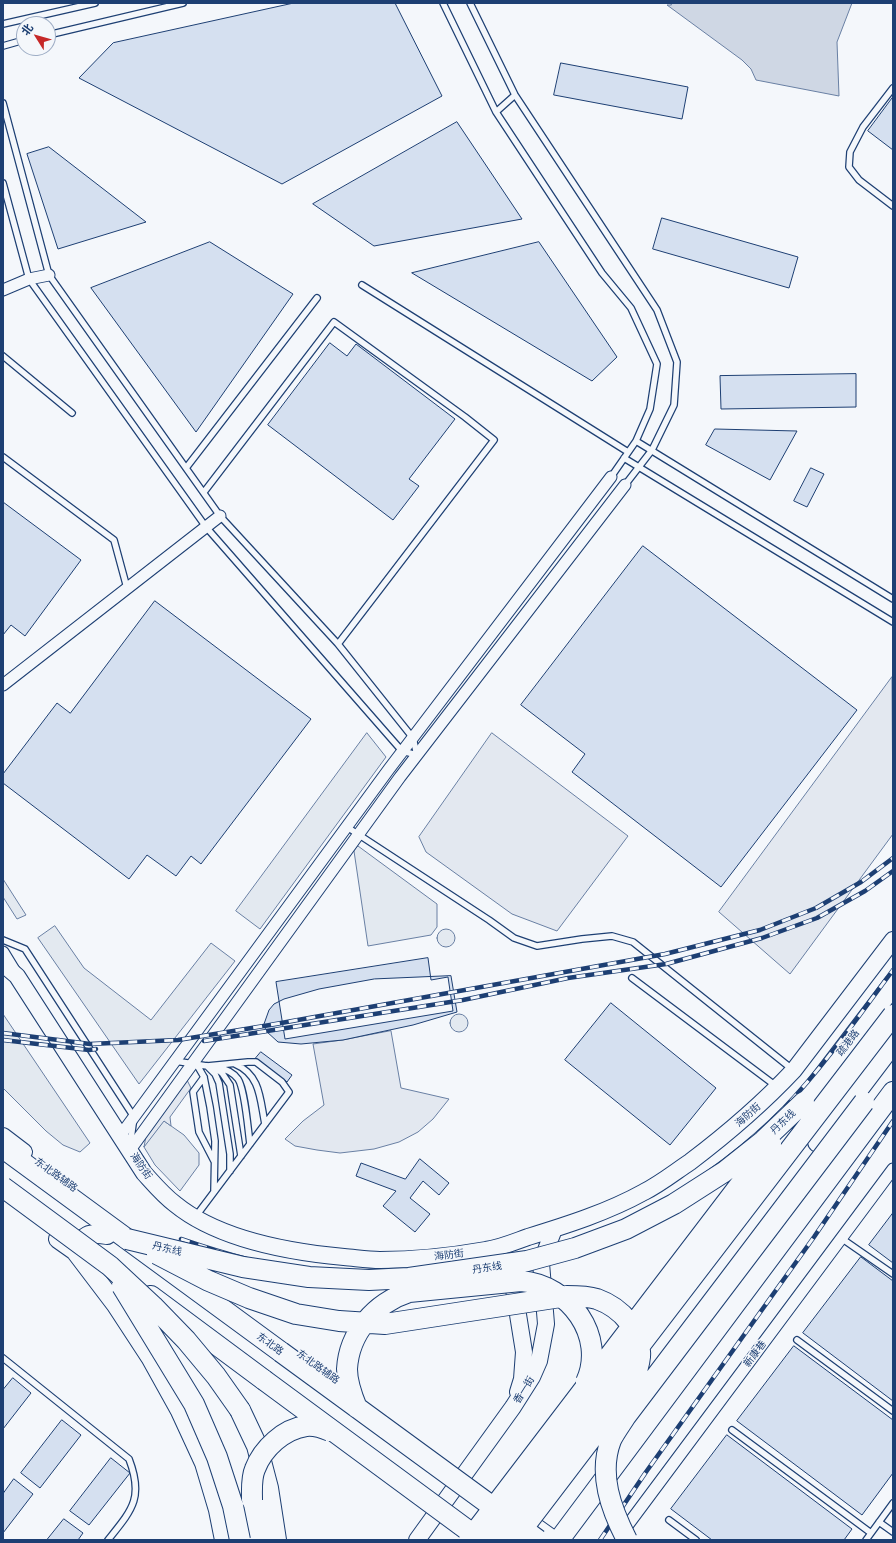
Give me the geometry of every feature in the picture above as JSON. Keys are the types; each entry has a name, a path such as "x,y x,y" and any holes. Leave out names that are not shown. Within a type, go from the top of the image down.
{"highway":[{"name":"疏港路","path":"804,1102 893,985"},
{"path":"491,1540 893,1014"},
{"path":"514,1540 893,1044"},
{"path":"559,1540 871,1108 893,1064"},
{"path":"627,1540 618,1523 606,1484 605,1460 612,1439 626,1416 871,1108 893,1092"},
{"name":"丹东线","path":"127,1239 243,1267 309,1277 369,1280 409,1278 527,1261 575,1248 626,1229 674,1204 724,1172 764,1141 804,1102"},
{"path":"469,1540 804,1102"},
{"name":"东北路","path":"3,1148 538,1540"},
{"path":"3,1187 481,1540"},
{"path":"127,1239 209,1280 249,1298 296,1314 338,1322 385,1324 567,1296 584,1296 598,1300 610,1305 622,1314 631,1324 637,1335 640,1344 640,1356 638,1369 631,1387"},
{"path":"110,1266 194,1404 217,1457 233,1506 240,1540"},
{"path":"110,1266 153,1306 186,1340 216,1376 240,1410 256,1446 268,1488 276,1540"},
{"path":"357,1408 348,1384 347,1370 350,1354 355,1339 363,1325 383,1304 409,1292 521,1281 534,1282 549,1288 574,1308 582,1320 589,1333 593,1362 589,1377 582,1392"},
{"path":"257,1540 252,1500 252,1484 254,1470 261,1456 281,1436 293,1430 307,1426 321,1428 337,1434"}],"main road":[{"name":"东北路","path":"3,1159 107,1235 449,1496 521,1540"},
{"path":"3,1198 350,1455 388,1459 449,1496 497,1540"},
{"path":"74,1251 80,1241 86,1236 96,1233 107,1235"},
{"path":"74,1251 116,1305 150,1357 180,1411 204,1463 218,1510 224,1540"}],"street":[{"path":"3,290 30,279 49,275"},
{"path":"120,1136 402,751 611,477"},
{"path":"130,1150 195,1065 358,834 625,485"},
{"path":"3,685 220,516"},
{"name":"海防街","path":"3,952 10,973 144,1173 158,1190 176,1205 195,1218 229,1234 268,1245 318,1254 379,1260 433,1257 488,1250 554,1229 600,1212 644,1192 679,1170 716,1142 778,1088 794,1070 893,940"},
{"path":"3,964 10,973"},
{"name":"东北路辅路","path":"3,1136 555,1540"},
{"name":"新康巷","path":"616,1540 893,1169"},
{"name":"香一街","path":"513,1407 532,1377 539,1361 546,1324 541,1263 554,1229"},
{"name":"香一街","path":"488,1250 513,1274 524,1352 522,1379 513,1407"},
{"path":"417,1540 513,1407"},
{"path":"350,1455 465,1540"}],"lane":[{"path":"3,24 95,3"},
{"path":"56,33 183,3"},
{"path":"443,3 496,112 602,273 631,308 657,364 650,409 636,441 611,477"},
{"path":"470,3 515,94 657,310 677,362 674,405 652,450 625,485"},
{"path":"3,46 16,42"},
{"path":"893,88 863,127 850,152 849,167 859,180 893,206"},
{"path":"496,112 515,94"},
{"path":"3,103 49,275 220,516 338,644 413,738 417,755 402,751 206,527 30,279 3,184"},
{"path":"362,285 628,452"},
{"path":"186,468 317,298"},
{"path":"204,492 334,322 465,417 494,440 338,644"},
{"path":"3,356 72,413"},
{"path":"636,441 893,599"},
{"path":"3,457 114,540 127,588"},
{"path":"624,458 893,622"},
{"path":"347,826 514,938 537,946 612,936 633,942 794,1070"},
{"path":"3,940 25,949 134,1117 130,1150"},
{"path":"632,978 778,1088"},
{"path":"175,1061 210,1066 256,1062 282,1082 289,1092 195,1218"},
{"path":"234,1064 248,1072 258,1086 265,1124"},
{"path":"195,1065 204,1077 213,1127 215,1165 214,1192"},
{"path":"210,1066 233,1073 241,1083 250,1144"},
{"path":"210,1066 222,1073 230,1085 241,1156"},
{"path":"210,1066 219,1082 230,1158 230,1171"},
{"path":"204,1077 193,1092 199,1132 215,1165"},
{"path":"841,1238 893,1274"},
{"path":"797,1340 893,1411"},
{"path":"3,1358 129,1459 136,1476 135,1498 128,1515 108,1540"},
{"path":"732,1430 871,1533"},
{"path":"866,1540 893,1503"},
{"path":"670,1520 696,1540"},
{"path":"879,1522 893,1532"}],"shaded area":[{"path":"671,3 852,3 837,42 839,96 756,80 751,69 742,60 667,5 671,5"},
{"path":"892,677 893,834 790,974 719,912"},
{"path":"367,733 386,757 260,929 236,911"},
{"path":"492,733 628,836 557,931 512,914 426,852 419,837"},
{"path":"358,846 437,904 437,927 431,935 368,946 354,851"},
{"path":"3,879 26,915 17,919 3,897"},
{"path":"55,926 84,968 151,1020 211,943 235,961 139,1084 38,938"},
{"path":"446,929 452,932 455,938 452,944 446,947 440,944 437,938 440,932"},
{"path":"3,1014 90,1143 80,1152 63,1145 46,1131 3,1088"},
{"path":"459,1014 465,1017 468,1023 465,1029 459,1032 453,1029 450,1023 453,1017"},
{"path":"391,1031 401,1088 449,1099 433,1119 418,1132 399,1142 374,1149 340,1153 295,1146 285,1139 303,1121 324,1105 313,1044"},
{"path":"187,1080 191,1088 170,1117 171,1126 164,1121 144,1147 146,1136"},
{"path":"164,1121 184,1135 199,1153 199,1165 180,1191 155,1165 144,1147"}],"building":[{"path":"294,3 395,3 442,96 282,184 79,78 113,43"},
{"path":"561,63 688,87 682,119 554,95"},
{"path":"893,97 893,150 868,131"},
{"path":"457,122 522,219 374,246 313,204"},
{"path":"49,147 146,222 58,249 27,154"},
{"path":"662,218 798,257 789,288 653,249"},
{"path":"210,242 293,294 196,432 91,288"},
{"path":"539,242 617,357 592,381 412,273"},
{"path":"330,343 347,356 356,344 455,419 409,479 419,486 393,520 268,425"},
{"path":"856,374 856,407 721,409 720,376"},
{"path":"715,429 797,431 770,480 706,445"},
{"path":"811,468 824,474 807,507 794,501"},
{"path":"3,502 81,560 25,636 11,625 3,635"},
{"path":"643,546 857,710 721,887 572,772 585,754 521,705"},
{"path":"155,601 311,719 201,864 191,856 176,876 147,855 129,879 3,783 3,774 57,703 70,713"},
{"path":"428,958 431,980 448,977 453,1011 285,1039 276,982"},
{"path":"451,976 457,1012 413,1025 343,1040 301,1044 278,1042 266,1031 264,1024 269,1010 274,1004 284,999 319,989 374,979"},
{"path":"611,1003 716,1088 670,1145 565,1060"},
{"path":"261,1052 292,1075 287,1082 256,1058"},
{"path":"420,1159 449,1183 439,1195 423,1181 410,1198 430,1214 415,1232 383,1206 396,1191 356,1176 361,1163 405,1179"},
{"path":"893,1213 893,1263 869,1245"},
{"path":"861,1257 893,1281 893,1401 803,1333"},
{"path":"794,1346 893,1420 893,1473 862,1515 737,1421"},
{"path":"13,1378 31,1393 3,1429 3,1390"},
{"path":"62,1420 81,1435 40,1488 21,1473"},
{"path":"727,1435 852,1529 844,1540 712,1540 671,1509"},
{"path":"111,1458 130,1473 89,1525 70,1511"},
{"path":"14,1479 33,1494 3,1533 3,1494"},
{"path":"64,1519 83,1533 78,1540 47,1540"}],"railway":[{"path":"3,1033 90,1044 178,1040 270,1025 665,954 760,930 816,908 861,882 893,858"},
{"path":"204,1041 463,1000 568,978 666,964 762,938 817,918 865,891 893,871"},
{"path":"181,1239 213,1250 278,1267 310,1273 375,1280 409,1281 452,1279 502,1273 529,1265 595,1238 640,1215 687,1187 754,1137 799,1092 840,1041 893,970"},
{"path":"3,1040 89,1050 96,1049"},
{"path":"600,1540 646,1472 814,1237 893,1121"}]}
